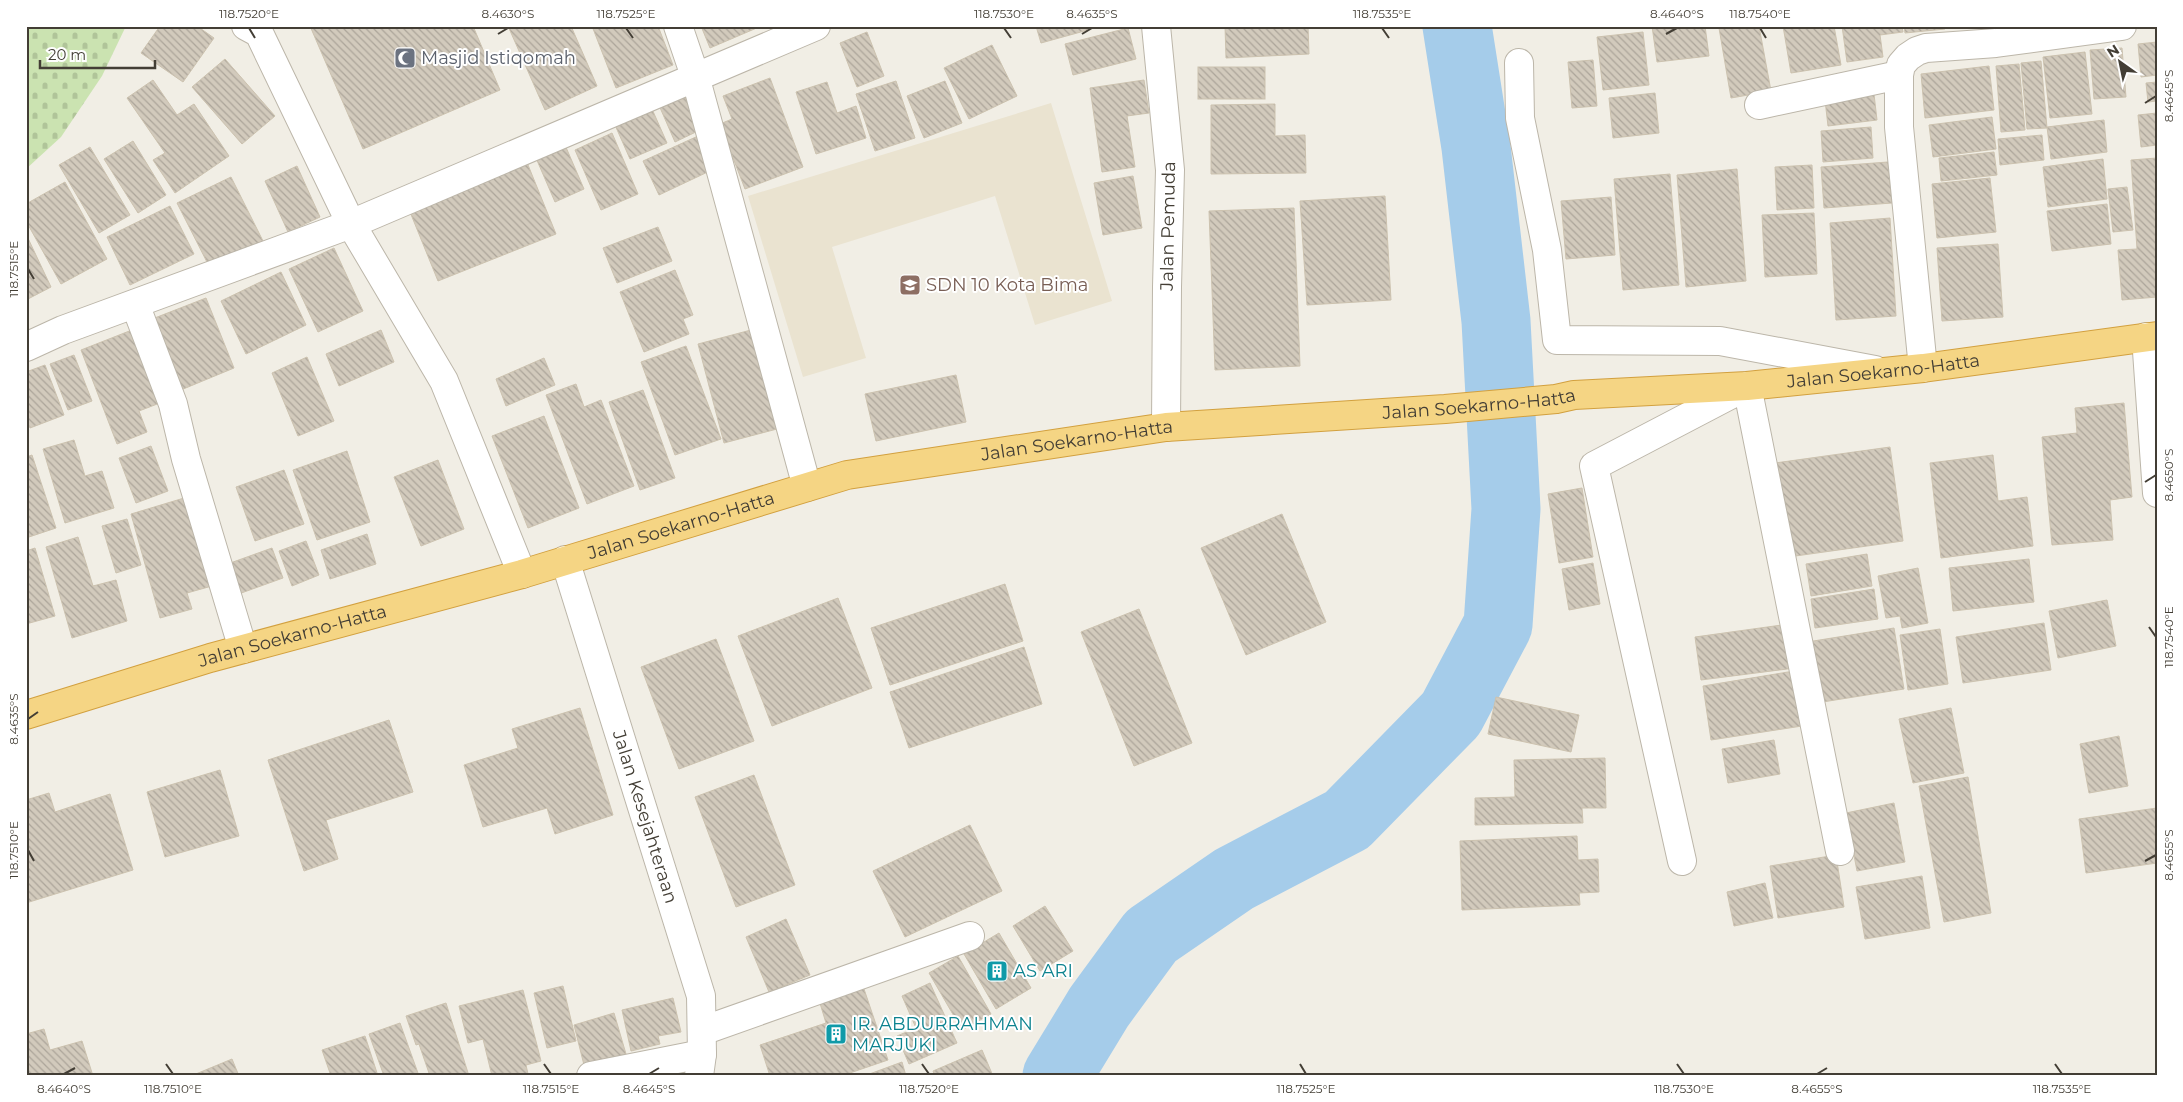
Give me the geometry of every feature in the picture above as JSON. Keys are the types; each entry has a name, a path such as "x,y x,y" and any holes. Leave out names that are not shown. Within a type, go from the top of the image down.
{"highway":[{"name":"Jalan Soekarno-Hatta","path":"26,715 243,649 522,574 847,475 1166,427 1445,408 1556,399 1574,395 1747,386 1923,368 2151,336"}],"street":[{"path":"678,26 695,76 807,487"},
{"path":"26,347 63,330 351,224 816,26"},
{"name":"Jalan Pemuda","path":"1156,26 1170,170 1166,427"},
{"path":"1923,368 1899,127 1899,75 1901,65 1908,56 1926,48 1996,43 2122,26"},
{"path":"259,28 351,224 444,381 522,574"},
{"path":"1519,63 1520,118 1547,250 1557,340 1720,341 1882,371"},
{"path":"1759,105 1899,75"},
{"path":"135,304 173,404 186,458 243,649"},
{"path":"2151,336 2157,493"},
{"path":"1682,861 1594,466 1747,386 1840,851"},
{"name":"Jalan Kesejahteraan","path":"565,560 701,996 701,1054"},
{"path":"591,1076 701,1054 970,936"}],"shaded area":[{"path":"1051,103 1112,301 1035,325 995,196 832,247 866,358 803,377 748,196"}],"green space":[{"path":"26,26 126,26 102,76 61,137 26,169"}],"building":[{"path":"160,26 197,26 214,38 183,82 141,53"},
{"name":"Masjid Istiqomah","path":"310,26 473,26 500,90 363,149"},
{"path":"508,26 571,26 597,86 545,110"},
{"path":"592,26 658,26 673,65 616,88"},
{"path":"701,26 759,26 759,27 710,48"},
{"path":"1036,26 1087,26 1088,30 1041,43"},
{"path":"1225,26 1308,26 1309,54 1226,58"},
{"path":"1652,26 1705,26 1709,56 1657,62"},
{"path":"1759,26 1771,91 1731,98 1719,28"},
{"path":"1783,26 1834,26 1841,65 1791,73"},
{"path":"1842,26 1902,26 1903,32 1880,35 1883,57 1847,62"},
{"path":"1904,26 1944,26 1945,29 1905,33"},
{"path":"1128,28 1136,59 1073,75 1065,44"},
{"path":"867,32 884,76 857,87 840,43"},
{"path":"1643,32 1649,85 1603,90 1597,37"},
{"path":"2157,42 2157,75 2141,77 2138,44"},
{"path":"992,45 1017,96 969,119 944,68"},
{"path":"2122,48 2126,97 2094,99 2090,50"},
{"path":"2085,52 2092,114 2050,118 2043,57"},
{"path":"225,59 275,116 242,144 192,87"},
{"path":"1593,60 1597,106 1572,108 1568,62"},
{"path":"2041,61 2047,128 2027,129 2021,63"},
{"path":"2019,64 2025,130 2001,132 1996,66"},
{"path":"1989,66 1994,110 1925,118 1921,74"},
{"path":"1198,67 1265,67 1265,99 1198,99"},
{"path":"1872,77 1877,120 1828,126 1823,83"},
{"path":"770,78 803,167 745,189 720,124 732,119 723,96"},
{"path":"153,80 177,115 194,104 229,156 175,193 153,160 165,153 127,98"},
{"path":"1144,80 1149,113 1127,116 1135,167 1102,172 1090,88"},
{"path":"896,81 915,138 875,151 856,94"},
{"path":"945,81 962,123 924,138 907,96"},
{"path":"827,82 837,113 856,106 866,138 816,154 796,92"},
{"path":"2157,82 2157,101 2148,102 2146,83"},
{"path":"683,92 700,130 675,142 658,103"},
{"path":"1655,93 1659,133 1613,138 1609,98"},
{"path":"1275,104 1275,136 1305,135 1306,173 1211,174 1211,105"},
{"path":"652,109 667,143 630,159 615,125"},
{"path":"2157,113 2157,145 2141,147 2138,115"},
{"path":"1992,117 1996,149 1933,157 1929,125"},
{"path":"2104,120 2107,152 2051,159 2047,127"},
{"path":"1871,127 1873,158 1823,162 1821,131"},
{"path":"612,133 638,194 601,210 575,150"},
{"path":"2042,135 2044,160 2000,165 1998,139"},
{"path":"698,136 714,169 659,195 643,161"},
{"path":"133,141 166,195 138,213 104,159"},
{"path":"565,145 584,189 555,202 536,158"},
{"path":"90,147 130,215 99,233 59,165"},
{"path":"1994,152 1997,175 1941,181 1939,158"},
{"path":"2157,158 2157,297 2122,300 2118,250 2137,249 2131,160"},
{"path":"2103,159 2107,199 2048,207 2043,167"},
{"path":"526,160 556,234 438,281 408,207"},
{"path":"1888,162 1892,203 1824,208 1821,167"},
{"path":"1812,165 1814,208 1777,210 1775,167"},
{"path":"297,166 320,217 288,232 265,181"},
{"path":"1737,169 1746,281 1686,287 1677,175"},
{"path":"1670,174 1679,285 1623,290 1614,179"},
{"path":"1133,176 1142,228 1103,235 1094,183"},
{"path":"231,177 263,241 210,268 177,203"},
{"path":"1990,178 1996,232 1937,238 1932,184"},
{"path":"65,182 107,259 61,284 26,221 26,204"},
{"path":"2127,187 2133,230 2113,232 2108,189"},
{"path":"1385,196 1391,300 1307,305 1300,201"},
{"path":"1611,197 1615,255 1566,259 1561,201"},
{"path":"2107,204 2111,244 2052,251 2047,211"},
{"path":"170,206 194,254 130,285 107,237"},
{"path":"1294,208 1300,366 1215,370 1209,211"},
{"path":"1814,213 1817,274 1765,277 1762,215"},
{"path":"1890,218 1896,316 1836,320 1830,223"},
{"path":"658,227 672,261 617,283 603,248"},
{"path":"26,234 51,287 26,300"},
{"path":"1998,244 2003,317 1942,321 1937,248"},
{"path":"334,248 363,311 318,332 289,269"},
{"path":"675,270 693,315 683,319 689,334 644,352 620,292"},
{"path":"281,272 306,325 246,354 221,301"},
{"path":"206,298 234,368 176,392 147,321"},
{"path":"137,328 165,401 139,411 147,432 117,444 81,350"},
{"path":"381,330 394,362 339,386 326,354"},
{"path":"751,330 777,429 724,443 698,344"},
{"path":"686,346 721,439 675,455 641,362"},
{"path":"74,355 92,401 68,410 50,364"},
{"path":"307,357 334,421 298,436 272,373"},
{"path":"544,358 555,385 506,406 496,379"},
{"path":"45,365 64,415 30,428 26,419 26,372"},
{"path":"956,375 966,422 876,441 865,394"},
{"path":"576,384 584,407 601,400 634,486 587,504 546,395"},
{"path":"643,390 675,478 640,490 609,402"},
{"path":"2124,403 2132,497 2110,500 2113,540 2052,545 2042,437 2077,433 2075,408"},
{"path":"544,416 579,508 528,528 492,436"},
{"path":"74,440 85,476 102,471 114,508 65,523 43,449"},
{"path":"151,446 168,491 136,503 119,458"},
{"path":"1890,447 1903,541 1781,558 1768,464"},
{"path":"347,451 370,522 317,540 293,470"},
{"path":"32,455 56,528 26,538 26,457"},
{"path":"1993,455 1998,501 2027,497 2033,546 1941,558 1930,463"},
{"path":"438,460 464,529 421,546 394,477"},
{"path":"284,470 304,524 255,541 236,487"},
{"path":"1582,488 1593,557 1559,563 1548,494"},
{"path":"194,495 219,584 187,593 192,609 160,618 131,514"},
{"path":"1282,514 1326,622 1246,655 1201,548"},
{"path":"127,519 141,565 116,573 102,526"},
{"path":"367,534 376,564 330,579 321,550"},
{"path":"78,537 93,586 116,580 127,621 72,638 46,547"},
{"path":"306,541 319,575 292,586 279,551"},
{"path":"35,548 55,616 26,624 26,551"},
{"path":"272,548 283,578 233,596 222,566"},
{"path":"1867,554 1872,586 1811,596 1806,564"},
{"path":"2029,559 2034,602 1953,611 1949,568"},
{"path":"1593,563 1600,604 1569,610 1562,569"},
{"path":"1918,568 1928,623 1902,628 1900,616 1886,618 1878,576"},
{"path":"1005,584 1023,641 890,685 871,628"},
{"path":"1874,589 1878,619 1815,628 1811,599"},
{"path":"838,598 872,688 772,726 738,636"},
{"path":"2107,600 2116,646 2058,658 2049,611"},
{"path":"1139,609 1192,743 1134,766 1081,632"},
{"path":"2044,623 2051,670 1963,683 1956,637"},
{"path":"1789,624 1795,668 1701,680 1695,637"},
{"path":"1894,628 1904,689 1810,704 1801,643"},
{"path":"1940,629 1948,684 1908,690 1900,635"},
{"path":"716,639 754,741 679,769 641,667"},
{"path":"1024,647 1042,704 909,748 890,692"},
{"path":"1794,671 1802,726 1711,740 1703,686"},
{"path":"1496,697 1579,715 1571,752 1488,734"},
{"path":"580,708 613,815 555,834 547,808 483,827 464,765 518,748 512,729"},
{"path":"1951,708 1964,773 1913,783 1899,719"},
{"path":"389,720 413,792 326,820 338,859 304,871 268,760"},
{"path":"2119,736 2128,786 2089,793 2080,744"},
{"path":"1774,740 1780,774 1728,783 1722,749"},
{"path":"1605,758 1606,808 1582,808 1583,823 1475,825 1475,798 1515,797 1514,760"},
{"path":"220,770 239,836 165,857 147,792"},
{"path":"754,775 795,885 736,907 695,797"},
{"path":"1968,777 1991,913 1944,922 1919,786"},
{"path":"49,793 55,812 110,794 133,870 26,903 26,800"},
{"path":"1894,803 1905,862 1857,871 1846,813"},
{"path":"2157,808 2157,863 2086,873 2079,819"},
{"path":"970,825 1002,891 905,937 873,871"},
{"path":"1577,836 1578,860 1598,859 1599,892 1579,893 1580,905 1462,910 1460,841"},
{"path":"1836,855 1844,907 1778,918 1770,866"},
{"path":"1922,876 1930,928 1865,939 1856,887"},
{"path":"1765,883 1773,918 1734,926 1727,892"},
{"path":"1045,906 1073,951 1040,971 1013,926"},
{"path":"786,919 810,975 769,992 746,937"},
{"name":"AS ARI","path":"999,933 1031,988 996,1009 964,954"},
{"path":"958,956 991,1014 962,1030 929,973"},
{"path":"930,983 957,1043 909,1064 897,1036 916,1028 902,996"},
{"path":"563,986 576,1041 547,1048 534,993"},
{"name":"IR. ABDURRAHMAN MARJUKI","path":"863,986 888,1060 841,1076 770,1076 760,1045 826,1023 819,1000"},
{"path":"523,990 541,1061 526,1065 528,1074 492,1076 483,1039 468,1043 459,1006"},
{"path":"673,998 681,1032 658,1036 660,1044 631,1051 622,1010"},
{"path":"446,1003 469,1076 430,1076 419,1044 416,1045 406,1016"},
{"path":"614,1013 626,1054 584,1065 574,1025"},
{"path":"400,1023 419,1076 384,1076 369,1034"},
{"path":"44,1029 50,1050 82,1041 93,1076 26,1076 26,1034"},
{"path":"365,1036 378,1076 331,1076 322,1050"},
{"path":"982,1050 993,1076 935,1076 933,1071"},
{"path":"232,1059 239,1076 191,1076"},
{"path":"902,1062 906,1076 864,1076"}],"waterway":[{"path":"1057,1076 1099,1007 1151,936 1234,879 1347,820 1451,714 1498,625 1506,509 1496,321 1476,147 1457,26"}],"place":[{"name":"Masjid Istiqomah","path":"405,58"},
{"name":"SDN 10 Kota Bima","path":"910,285"},
{"name":"AS ARI","path":"997,971"},
{"name":"IR. ABDURRAHMAN MARJUKI","path":"836,1034"}]}
